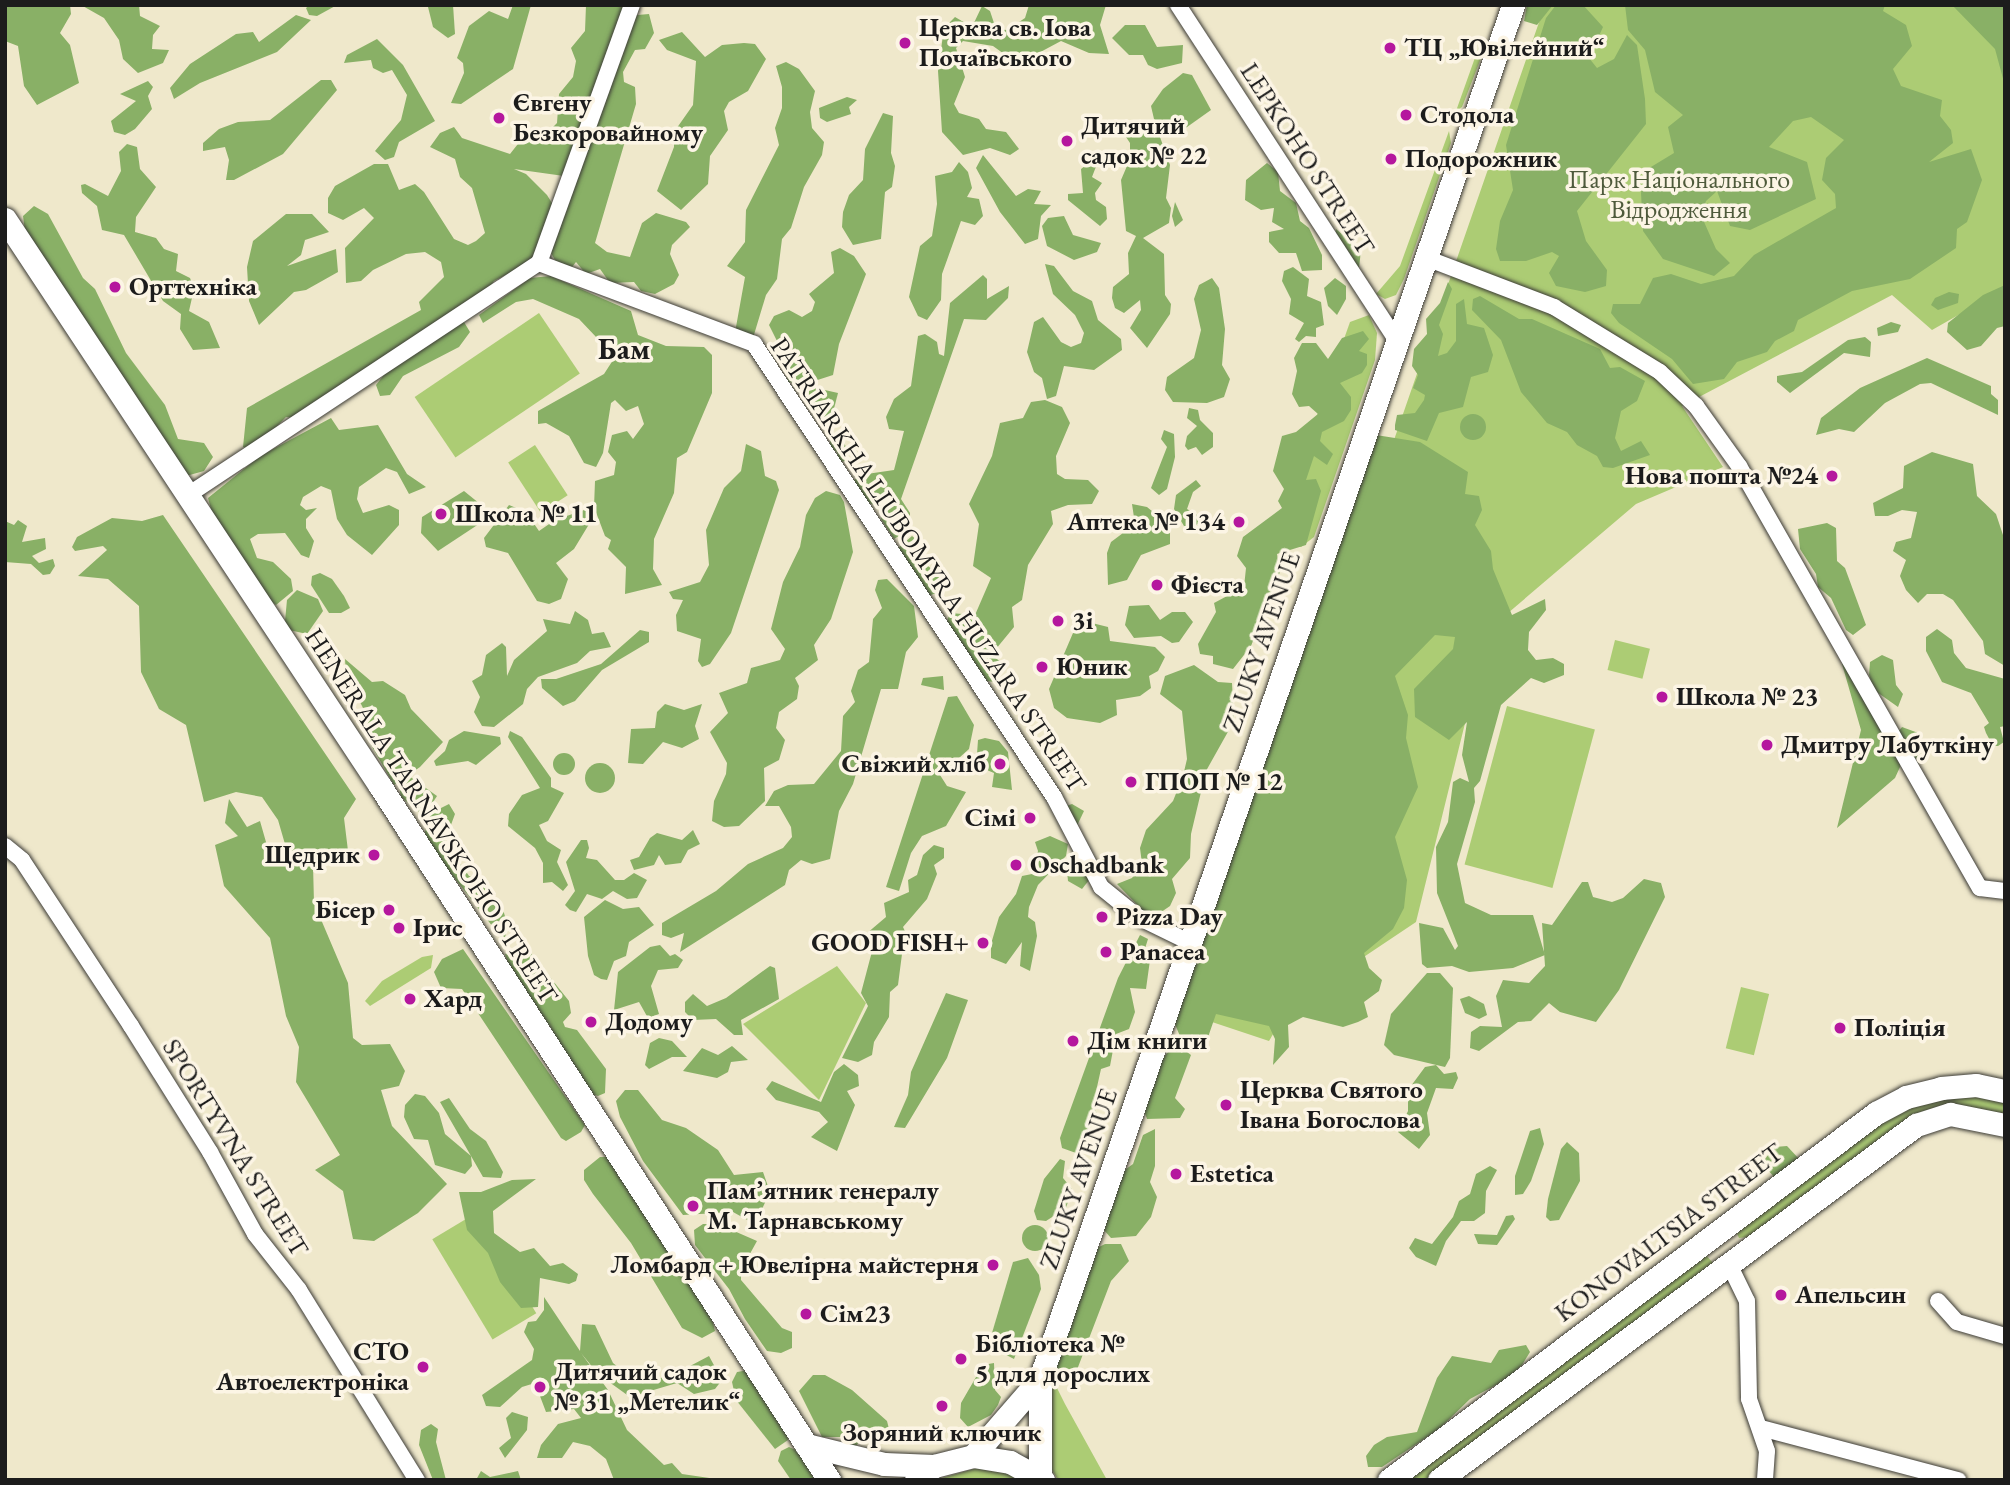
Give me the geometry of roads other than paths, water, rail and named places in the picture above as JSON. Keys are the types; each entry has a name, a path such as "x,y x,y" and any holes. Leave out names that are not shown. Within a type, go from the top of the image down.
{"main road":[{"name":"ZLUKY AVENUE","path":"1041,1478 1040,1379 1513,5"},
{"name":"HENERALA TARNAVSKOHO STREET","path":"5,219 188,495 829,1480"},
{"name":"KONOVALTSIA STREET","path":"1388,1480 1891,1104 1958,1086 2005,1091"},
{"path":"1439,1480 1728,1262 1916,1125 1950,1114 2005,1125"},
{"path":"1714,1237 1728,1262"},
{"name":"ZLUKY AVENUE","path":"972,1456 1040,1379"},
{"path":"806,1445 925,1473 972,1456 1010,1462 1041,1478"}],"street":[{"path":"188,495 539,263 632,5"},
{"name":"LEPKOHO STREET","path":"1178,5 1396,340"},
{"path":"1426,258 1554,307 1661,372 1696,406 1739,466 1980,888 2005,891"},
{"name":"PATRIARKHA LIUBOMYRA HUZARA STREET","path":"539,263 754,344 1054,797 1101,887 1138,917 1189,942"},
{"name":"SPORTYVNA STREET","path":"5,846 22,860 131,1026 210,1152 255,1234 299,1290 417,1480"},
{"path":"1728,1262 1747,1301 1749,1399 1767,1451 1765,1480"},
{"path":"1938,1301 1957,1322 2005,1336"},
{"path":"1761,1428 1958,1480"}],"place":[{"name":"Церква св. Іова Почаївського","path":"905,43"},
{"name":"ТЦ „Ювілейний“","path":"1390,48"},
{"name":"Стодола","path":"1406,115"},
{"name":"Євгену Безкоровайному","path":"499,118"},
{"name":"Дитячий садок № 22","path":"1067,141"},
{"name":"Подорожник","path":"1391,159"},
{"name":"Оргтехніка","path":"115,287"},
{"name":"Нова пошта №24","path":"1832,476"},
{"name":"Школа № 11","path":"441,514"},
{"name":"Аптека № 134","path":"1239,522"},
{"name":"Фієста","path":"1157,585"},
{"name":"3i","path":"1058,621"},
{"name":"Юник","path":"1042,667"},
{"name":"Школа № 23","path":"1662,697"},
{"name":"Дмитру Лабуткіну","path":"1767,745"},
{"name":"Свіжий хліб","path":"1000,764"},
{"name":"ГПОП № 12","path":"1131,782"},
{"name":"Сімі","path":"1030,818"},
{"name":"Щедрик","path":"374,855"},
{"name":"Oschadbank","path":"1016,865"},
{"name":"Бісер","path":"389,910"},
{"name":"Pizza Day","path":"1102,917"},
{"name":"Ірис","path":"399,928"},
{"name":"GOOD FISH+","path":"983,943"},
{"name":"Panacea","path":"1106,952"},
{"name":"Хард","path":"410,999"},
{"name":"Додому","path":"591,1022"},
{"name":"Поліція","path":"1840,1028"},
{"name":"Дім книги","path":"1073,1041"},
{"name":"Церква Святого Івана Богослова","path":"1226,1105"},
{"name":"Estetica","path":"1176,1174"},
{"name":"Пам’ятник генералу М. Тарнавському","path":"693,1206"},
{"name":"Ломбард + Ювелірна майстерня","path":"993,1265"},
{"name":"Апельсин","path":"1781,1295"},
{"name":"Сім23","path":"806,1314"},
{"name":"Бібліотека № 5 для дорослих","path":"961,1359"},
{"name":"СТО Автоелектроніка","path":"423,1367"},
{"name":"Дитячий садок № 31 „Метелик“","path":"540,1387"},
{"name":"Зоряний ключик","path":"942,1406"}],"district":[{"name":"Бам","path":"624,349"}],"park label":[{"name":"Парк Національного Відродження","path":"1679,195"}]}
